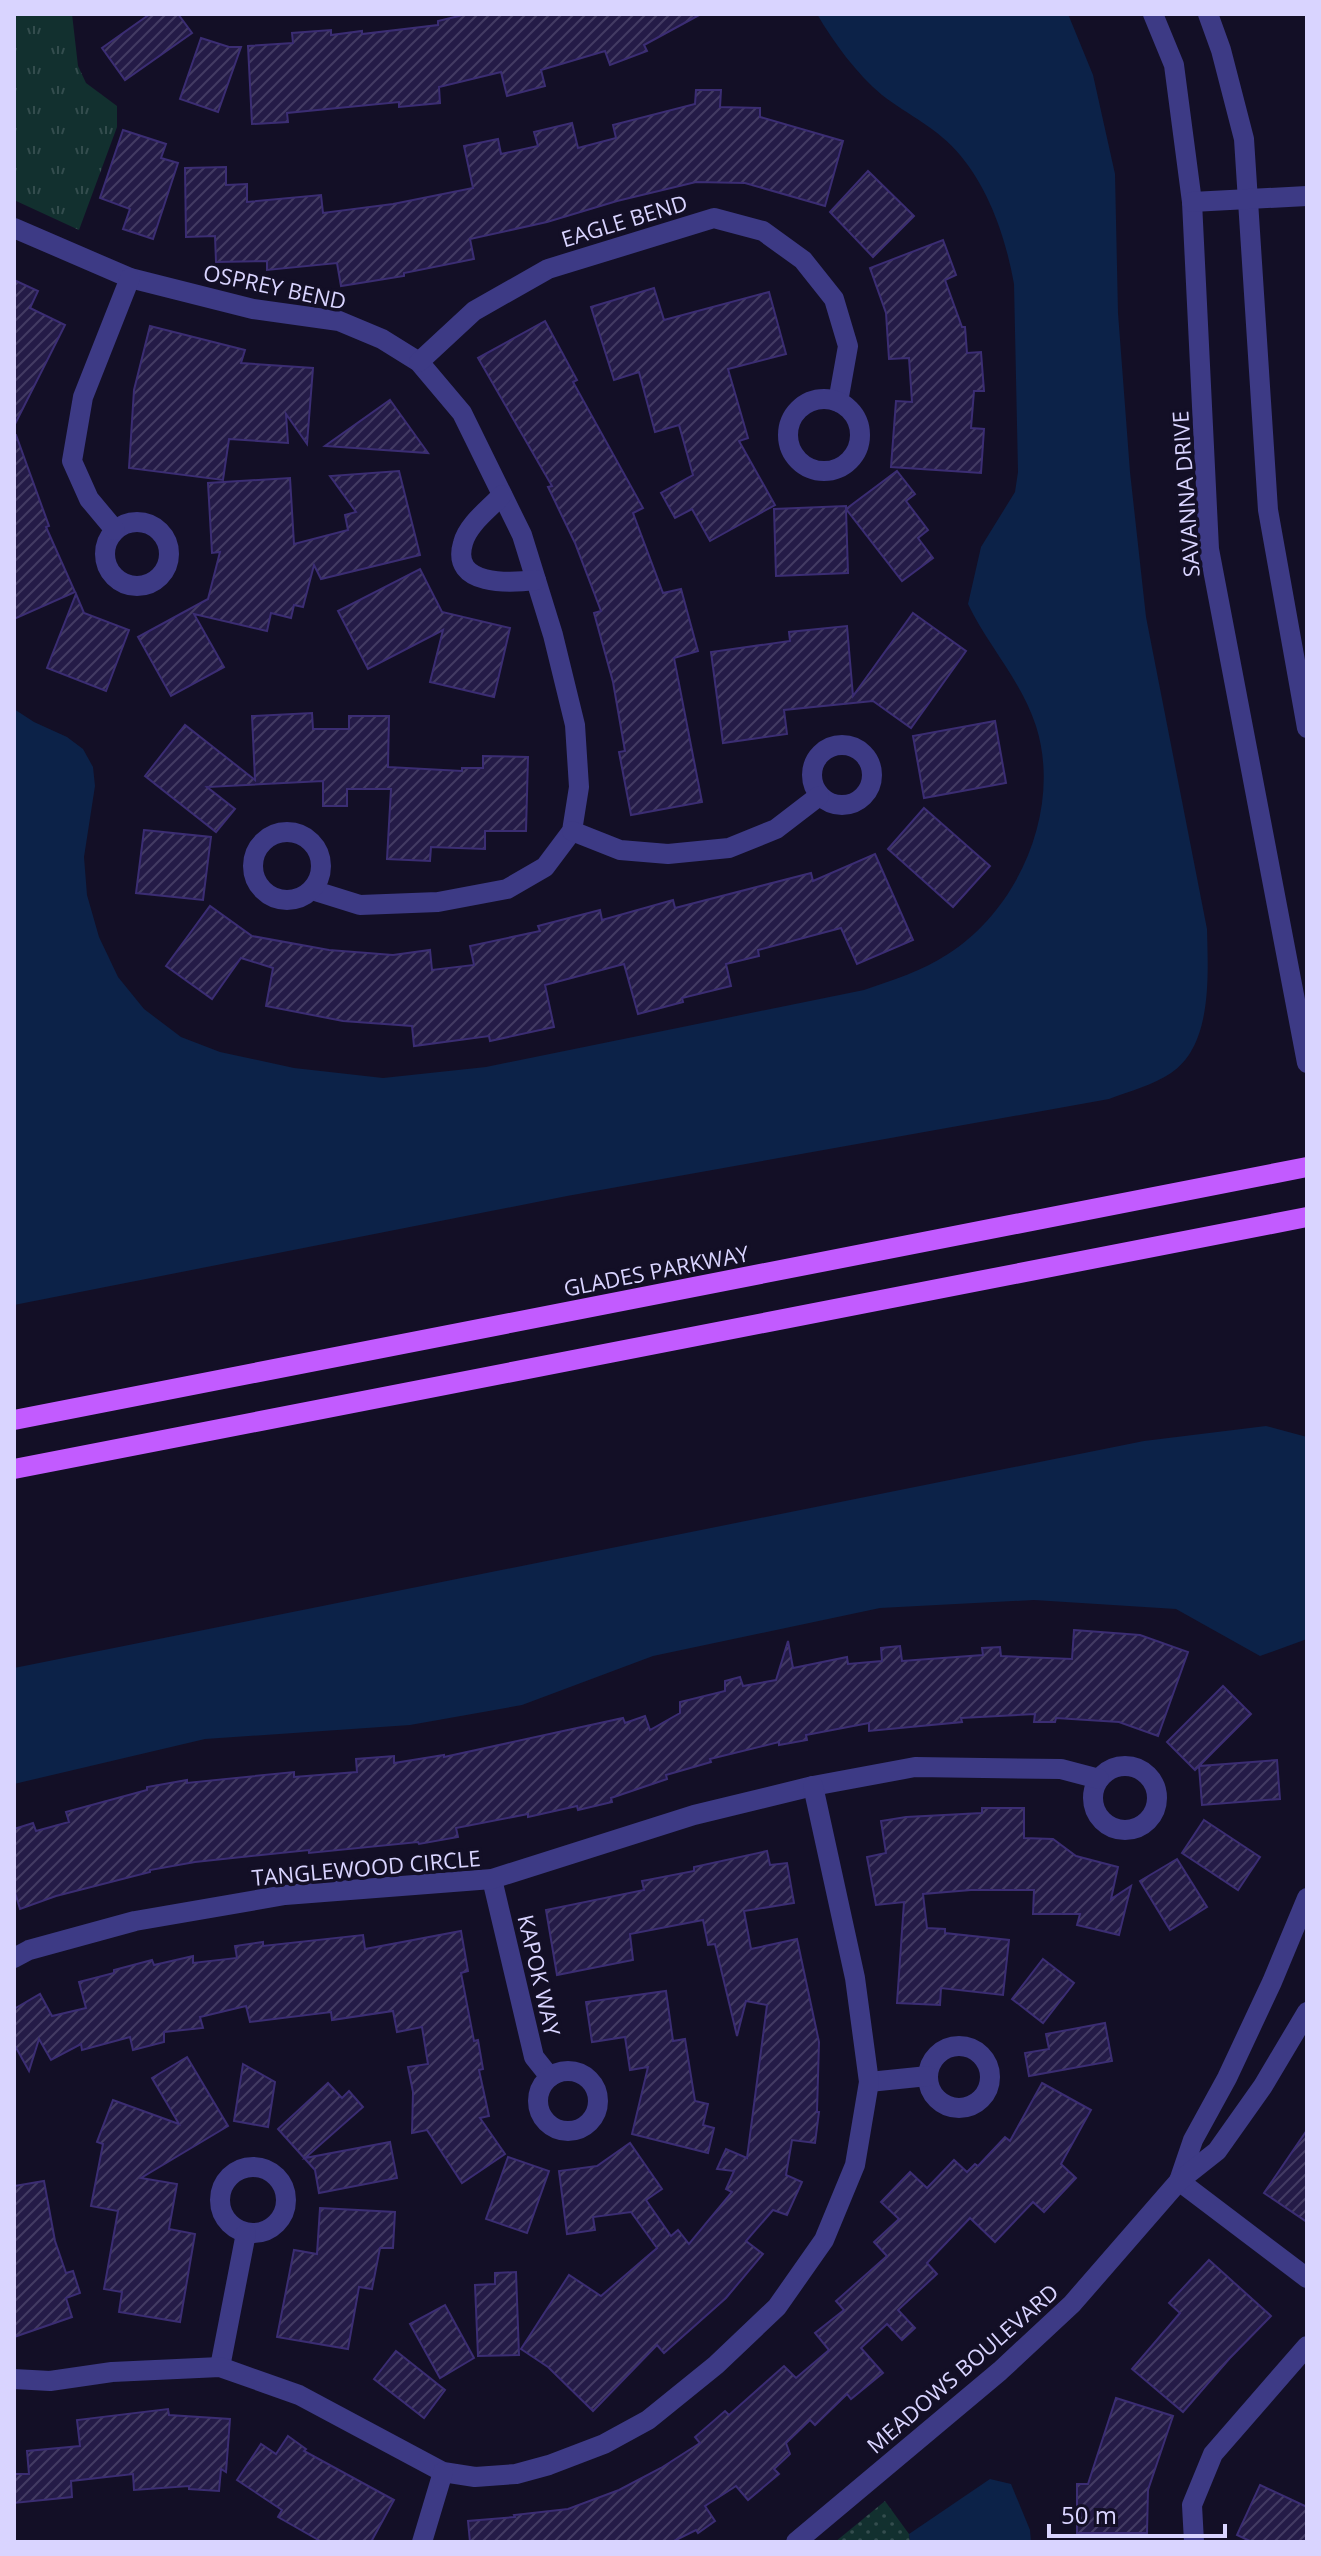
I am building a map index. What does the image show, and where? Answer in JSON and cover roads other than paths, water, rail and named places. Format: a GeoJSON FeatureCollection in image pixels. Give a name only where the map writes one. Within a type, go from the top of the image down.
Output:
{"type":"FeatureCollection","features":[{"type":"Feature","properties":{"kind":"main road","name":"GLADES PARKWAY"},"geometry":{"type":"LineString","coordinates":[[14,1420],[1307,1167]]}},
{"type":"Feature","properties":{"kind":"main road"},"geometry":{"type":"LineString","coordinates":[[14,1469],[1307,1217]]}},
{"type":"Feature","properties":{"kind":"street","name":"SAVANNA DRIVE"},"geometry":{"type":"LineString","coordinates":[[1153,14],[1174,65],[1192,202],[1209,549],[1307,1063]]}},
{"type":"Feature","properties":{"kind":"street"},"geometry":{"type":"LineString","coordinates":[[1208,14],[1221,50],[1244,139],[1268,510],[1307,728]]}},
{"type":"Feature","properties":{"kind":"street"},"geometry":{"type":"LineString","coordinates":[[1192,202],[1307,196]]}},
{"type":"Feature","properties":{"kind":"street","name":"EAGLE BEND"},"geometry":{"type":"LineString","coordinates":[[419,362],[474,311],[548,269],[714,218],[763,231],[803,260],[834,299],[848,346],[838,402]]}},
{"type":"Feature","properties":{"kind":"street","name":"OSPREY BEND"},"geometry":{"type":"LineString","coordinates":[[14,228],[130,278],[253,309],[339,321],[382,339],[419,362],[462,413],[522,535],[553,635],[575,725],[579,787],[572,831],[545,867],[507,889],[438,902],[360,905],[312,890]]}},
{"type":"Feature","properties":{"kind":"street"},"geometry":{"type":"LineString","coordinates":[[115,530],[89,499],[72,461],[83,397],[130,278]]}},
{"type":"Feature","properties":{"kind":"street"},"geometry":{"type":"LineString","coordinates":[[502,495],[474,524],[463,541],[461,555],[468,569],[480,578],[501,584],[536,580]]}},
{"type":"Feature","properties":{"kind":"street"},"geometry":{"type":"LineString","coordinates":[[572,831],[620,850],[668,854],[729,848],[776,829],[819,796]]}},
{"type":"Feature","properties":{"kind":"street","name":"TANGLEWOOD CIRCLE"},"geometry":{"type":"LineString","coordinates":[[14,1958],[29,1950],[135,1921],[270,1898],[492,1879],[694,1815],[813,1786],[915,1767],[1061,1769],[1099,1779]]}},
{"type":"Feature","properties":{"kind":"street"},"geometry":{"type":"LineString","coordinates":[[14,2379],[50,2381],[112,2372],[220,2367],[299,2395],[443,2472],[475,2477],[516,2474],[604,2444],[648,2420],[716,2365],[777,2307],[824,2240],[855,2165],[869,2082],[855,1978],[813,1786]]}},
{"type":"Feature","properties":{"kind":"street","name":"KAPOK WAY"},"geometry":{"type":"LineString","coordinates":[[492,1879],[534,2057],[550,2077]]}},
{"type":"Feature","properties":{"kind":"street","name":"MEADOWS BOULEVARD"},"geometry":{"type":"LineString","coordinates":[[1179,2181],[1193,2140],[1227,2078],[1307,1898]]}},
{"type":"Feature","properties":{"kind":"street","name":"MEADOWS BOULEVARD"},"geometry":{"type":"LineString","coordinates":[[796,2542],[1000,2371],[1072,2304],[1179,2181],[1217,2151],[1263,2086],[1307,2012]]}},
{"type":"Feature","properties":{"kind":"street"},"geometry":{"type":"LineString","coordinates":[[869,2082],[928,2076]]}},
{"type":"Feature","properties":{"kind":"street"},"geometry":{"type":"LineString","coordinates":[[1179,2181],[1307,2278]]}},
{"type":"Feature","properties":{"kind":"street"},"geometry":{"type":"LineString","coordinates":[[220,2367],[246,2233]]}},
{"type":"Feature","properties":{"kind":"street"},"geometry":{"type":"LineString","coordinates":[[1194,2542],[1192,2505],[1213,2454],[1307,2346]]}},
{"type":"Feature","properties":{"kind":"street"},"geometry":{"type":"LineString","coordinates":[[422,2542],[443,2472]]}},
{"type":"Feature","properties":{"kind":"water"},"geometry":{"type":"Polygon","coordinates":[[[817,14],[1068,14],[1093,75],[1115,174],[1118,313],[1130,472],[1146,617],[1207,929],[1205,1007],[1201,1027],[1185,1061],[1171,1073],[1149,1084],[1109,1099],[567,1196],[14,1305],[14,709],[67,737],[83,749],[93,767],[95,786],[84,857],[87,895],[99,937],[118,977],[144,1009],[181,1037],[220,1052],[294,1068],[383,1078],[486,1067],[864,990],[918,970],[948,954],[974,934],[996,910],[1014,883],[1029,854],[1039,822],[1043,757],[1030,709],[968,604],[981,547],[1015,492],[1018,472],[1014,284],[1011,267],[988,200],[971,169],[952,146],[882,95],[863,77],[817,14]]]}},
{"type":"Feature","properties":{"kind":"water"},"geometry":{"type":"Polygon","coordinates":[[[1266,1426],[1307,1437],[1307,1639],[1260,1656],[1176,1609],[1034,1600],[880,1608],[653,1656],[522,1705],[410,1725],[205,1739],[14,1784],[14,1668],[1144,1441],[1266,1426]]]}},
{"type":"Feature","properties":{"kind":"water"},"geometry":{"type":"Polygon","coordinates":[[[990,2479],[1011,2484],[1030,2530],[1031,2542],[910,2542],[909,2534],[990,2479]]]}}]}
